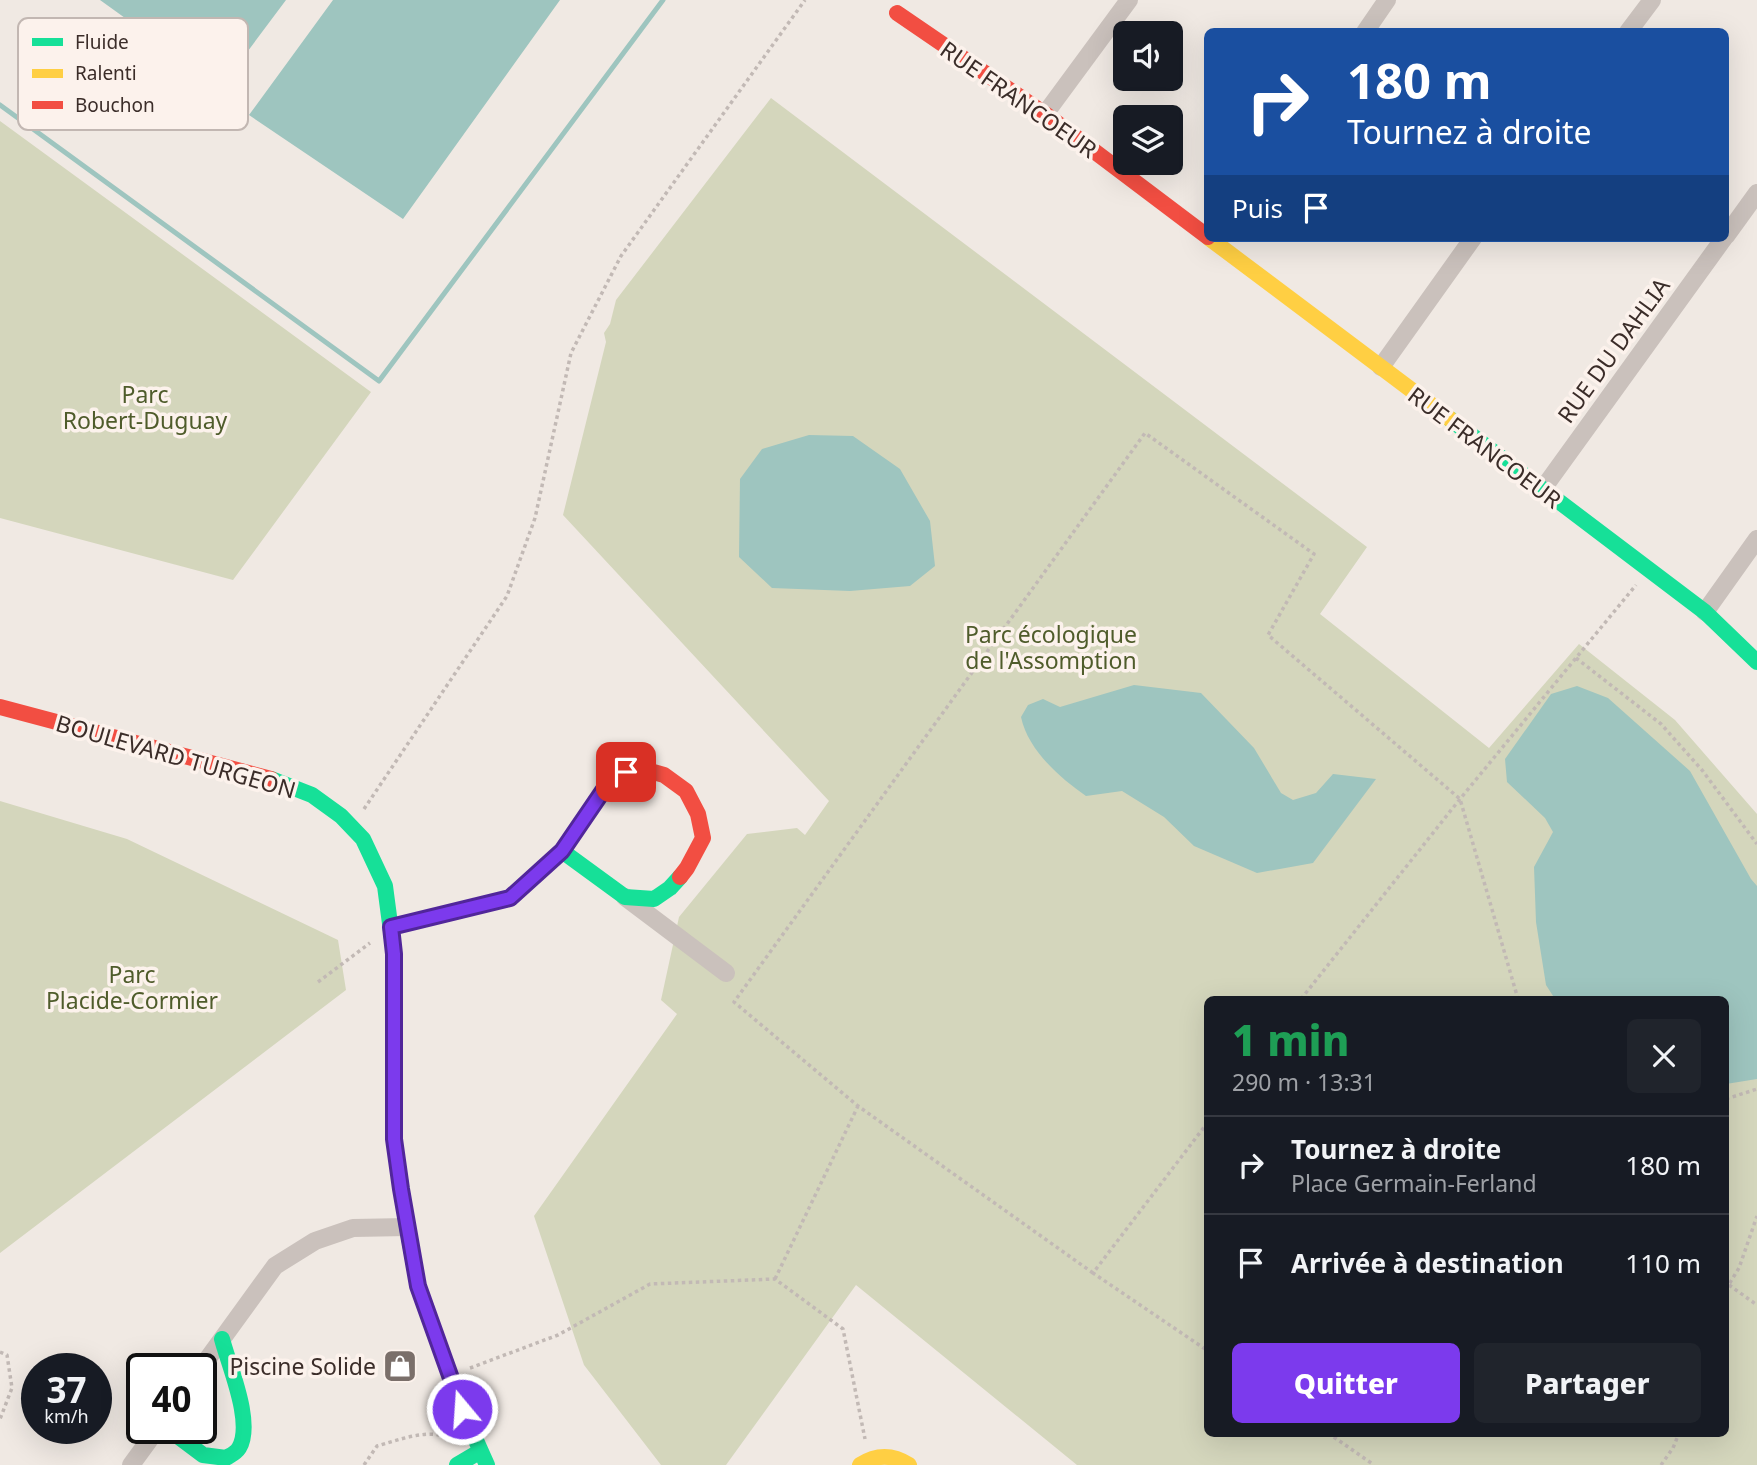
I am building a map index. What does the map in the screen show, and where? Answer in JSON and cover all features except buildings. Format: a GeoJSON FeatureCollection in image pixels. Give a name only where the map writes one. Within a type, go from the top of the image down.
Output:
{"type":"FeatureCollection","features":[{"type":"Feature","properties":{"kind":"street"},"geometry":{"type":"LineString","coordinates":[[1045,114],[1129,0]]}},
{"type":"Feature","properties":{"kind":"street"},"geometry":{"type":"LineString","coordinates":[[1368,28],[1387,0]]}},
{"type":"Feature","properties":{"kind":"street"},"geometry":{"type":"LineString","coordinates":[[1631,28],[1652,0]]}},
{"type":"Feature","properties":{"kind":"street","name":"RUE FRANCOEUR"},"geometry":{"type":"LineString","coordinates":[[897,13],[1045,114],[1204,234]]}},
{"type":"Feature","properties":{"kind":"street","name":"RUE DU DAHLIA"},"geometry":{"type":"LineString","coordinates":[[1729,231],[1757,192]]}},
{"type":"Feature","properties":{"kind":"street","name":"RUE FRANCOEUR"},"geometry":{"type":"LineString","coordinates":[[1215,242],[1705,612],[1757,662]]}},
{"type":"Feature","properties":{"kind":"street"},"geometry":{"type":"LineString","coordinates":[[1381,367],[1470,242]]}},
{"type":"Feature","properties":{"kind":"street","name":"RUE DU DAHLIA"},"geometry":{"type":"LineString","coordinates":[[1542,490],[1721,242]]}},
{"type":"Feature","properties":{"kind":"street"},"geometry":{"type":"LineString","coordinates":[[1705,612],[1757,539]]}},
{"type":"Feature","properties":{"kind":"street","name":"BOULEVARD TURGEON"},"geometry":{"type":"LineString","coordinates":[[0,707],[270,779],[312,795],[341,816],[363,839],[385,886],[391,927],[394,954],[394,1139],[418,1286],[483,1459]]}},
{"type":"Feature","properties":{"kind":"street"},"geometry":{"type":"LineString","coordinates":[[391,927],[510,898],[562,851],[607,785],[626,772],[643,769],[664,775],[686,791],[698,814],[703,838],[687,868],[670,888],[654,899],[625,897]]}},
{"type":"Feature","properties":{"kind":"street"},"geometry":{"type":"LineString","coordinates":[[562,851],[726,973]]}},
{"type":"Feature","properties":{"kind":"street"},"geometry":{"type":"LineString","coordinates":[[212,1353],[275,1266],[315,1241],[353,1228],[407,1227]]}},
{"type":"Feature","properties":{"kind":"street"},"geometry":{"type":"LineString","coordinates":[[188,1444],[203,1455],[226,1458],[238,1451],[244,1434],[242,1414],[222,1339]]}},
{"type":"Feature","properties":{"kind":"street"},"geometry":{"type":"LineString","coordinates":[[131,1465],[146,1444]]}},
{"type":"Feature","properties":{"kind":"street"},"geometry":{"type":"LineString","coordinates":[[866,1462],[879,1455],[900,1458],[909,1465]]}},
{"type":"Feature","properties":{"kind":"street"},"geometry":{"type":"LineString","coordinates":[[457,1465],[483,1459]]}},
{"type":"Feature","properties":{"kind":"path"},"geometry":{"type":"LineString","coordinates":[[352,827],[507,596],[535,519],[571,352],[621,256],[805,0]]}},
{"type":"Feature","properties":{"kind":"path"},"geometry":{"type":"LineString","coordinates":[[1204,1349],[858,1107],[734,1002],[1145,433],[1314,554],[1268,635],[1460,799],[1517,996]]}},
{"type":"Feature","properties":{"kind":"path"},"geometry":{"type":"LineString","coordinates":[[1306,996],[1460,799],[1648,570]]}},
{"type":"Feature","properties":{"kind":"path"},"geometry":{"type":"LineString","coordinates":[[1576,658],[1661,724],[1702,770],[1757,844]]}},
{"type":"Feature","properties":{"kind":"path"},"geometry":{"type":"LineString","coordinates":[[318,982],[391,927]]}},
{"type":"Feature","properties":{"kind":"path"},"geometry":{"type":"LineString","coordinates":[[1729,1098],[1757,1089]]}},
{"type":"Feature","properties":{"kind":"path"},"geometry":{"type":"LineString","coordinates":[[775,1279],[858,1107]]}},
{"type":"Feature","properties":{"kind":"path"},"geometry":{"type":"LineString","coordinates":[[1093,1273],[1204,1127]]}},
{"type":"Feature","properties":{"kind":"path"},"geometry":{"type":"LineString","coordinates":[[1729,1284],[1739,1268],[1757,1216]]}},
{"type":"Feature","properties":{"kind":"path"},"geometry":{"type":"LineString","coordinates":[[451,1375],[558,1335],[650,1284],[775,1279],[843,1329],[866,1441],[866,1462]]}},
{"type":"Feature","properties":{"kind":"path"},"geometry":{"type":"LineString","coordinates":[[1729,1288],[1757,1305]]}},
{"type":"Feature","properties":{"kind":"path"},"geometry":{"type":"LineString","coordinates":[[0,1352],[7,1355],[12,1388],[0,1419]]}},
{"type":"Feature","properties":{"kind":"path"},"geometry":{"type":"LineString","coordinates":[[1334,1437],[1374,1465]]}},
{"type":"Feature","properties":{"kind":"path"},"geometry":{"type":"LineString","coordinates":[[1661,1465],[1674,1448],[1678,1437]]}},
{"type":"Feature","properties":{"kind":"green space","name":"Parc écologique de l'Assomption"},"geometry":{"type":"Polygon","coordinates":[[[771,98],[1367,547],[1320,614],[1489,748],[1579,644],[1675,720],[1757,814],[1757,1465],[1077,1465],[856,1285],[726,1465],[661,1465],[584,1365],[534,1216],[677,1014],[661,1000],[679,917],[747,834],[797,828],[805,835],[829,801],[563,515],[606,342],[604,333],[610,324],[616,300],[771,98]]]}},
{"type":"Feature","properties":{"kind":"green space","name":"Parc Robert-Duguay"},"geometry":{"type":"Polygon","coordinates":[[[0,121],[371,392],[233,580],[0,518],[0,121]]]}},
{"type":"Feature","properties":{"kind":"green space","name":"Parc Placide-Cormier"},"geometry":{"type":"Polygon","coordinates":[[[0,801],[127,839],[338,940],[346,990],[0,1253],[0,801]]]}},
{"type":"Feature","properties":{"kind":"water"},"geometry":{"type":"Polygon","coordinates":[[[100,0],[286,0],[248,51],[248,18],[125,18],[100,0]]]}},
{"type":"Feature","properties":{"kind":"water"},"geometry":{"type":"Polygon","coordinates":[[[333,0],[560,0],[403,219],[249,115],[333,0]]]}},
{"type":"Feature","properties":{"kind":"water"},"geometry":{"type":"Polygon","coordinates":[[[809,435],[853,436],[900,469],[930,521],[935,566],[910,586],[850,591],[772,588],[739,557],[740,479],[762,449],[809,435]]]}},
{"type":"Feature","properties":{"kind":"water"},"geometry":{"type":"Polygon","coordinates":[[[1134,685],[1201,693],[1254,748],[1281,793],[1293,800],[1316,793],[1333,774],[1376,779],[1313,863],[1257,873],[1194,846],[1164,817],[1122,791],[1086,796],[1046,762],[1030,741],[1021,717],[1028,705],[1043,699],[1060,707],[1134,685]]]}},
{"type":"Feature","properties":{"kind":"water"},"geometry":{"type":"Polygon","coordinates":[[[1577,686],[1608,698],[1690,771],[1757,886],[1757,1079],[1729,1084],[1729,996],[1553,996],[1546,985],[1536,922],[1534,867],[1553,832],[1545,818],[1507,782],[1505,759],[1551,694],[1577,686]]]}},
{"type":"Feature","properties":{"kind":"waterway"},"geometry":{"type":"LineString","coordinates":[[34,130],[379,381],[663,0]]}},
{"type":"Feature","properties":{"kind":"waterway"},"geometry":{"type":"LineString","coordinates":[[0,105],[18,118]]}},
{"type":"Feature","properties":{"kind":"traffic: fast"},"geometry":{"type":"LineString","coordinates":[[1450,419],[1705,612],[1757,662]]}},
{"type":"Feature","properties":{"kind":"traffic: fast"},"geometry":{"type":"LineString","coordinates":[[271,779],[312,795],[341,816],[363,839],[385,886],[394,954],[394,1139],[407,1227],[418,1286],[462,1409],[487,1465]]}},
{"type":"Feature","properties":{"kind":"traffic: fast"},"geometry":{"type":"LineString","coordinates":[[562,851],[625,897],[654,899],[680,877]]}},
{"type":"Feature","properties":{"kind":"traffic: fast"},"geometry":{"type":"LineString","coordinates":[[188,1444],[203,1455],[226,1458],[235,1453],[243,1437],[242,1410],[222,1339]]}},
{"type":"Feature","properties":{"kind":"traffic: fast"},"geometry":{"type":"LineString","coordinates":[[457,1465],[479,1452]]}},
{"type":"Feature","properties":{"kind":"traffic: slow"},"geometry":{"type":"LineString","coordinates":[[1214,242],[1450,419]]}},
{"type":"Feature","properties":{"kind":"traffic: slow"},"geometry":{"type":"LineString","coordinates":[[860,1465],[884,1457],[909,1465]]}},
{"type":"Feature","properties":{"kind":"traffic: jam"},"geometry":{"type":"LineString","coordinates":[[897,13],[1045,114],[1204,234]]}},
{"type":"Feature","properties":{"kind":"traffic: jam"},"geometry":{"type":"LineString","coordinates":[[0,707],[271,779]]}},
{"type":"Feature","properties":{"kind":"traffic: jam"},"geometry":{"type":"LineString","coordinates":[[391,927],[510,898],[562,851],[607,785],[627,772],[643,769],[664,775],[686,791],[698,814],[703,838],[680,877]]}},
{"type":"Feature","properties":{"kind":"place","name":"Piscine Solide"},"geometry":{"type":"Point","coordinates":[400,1366]}},
{"type":"Feature","properties":{"kind":"route"},"geometry":{"type":"LineString","coordinates":[[462,1409],[418,1286],[401,1189],[394,1139],[394,954],[391,927],[510,898],[562,851],[607,785],[626,772]]}}]}
